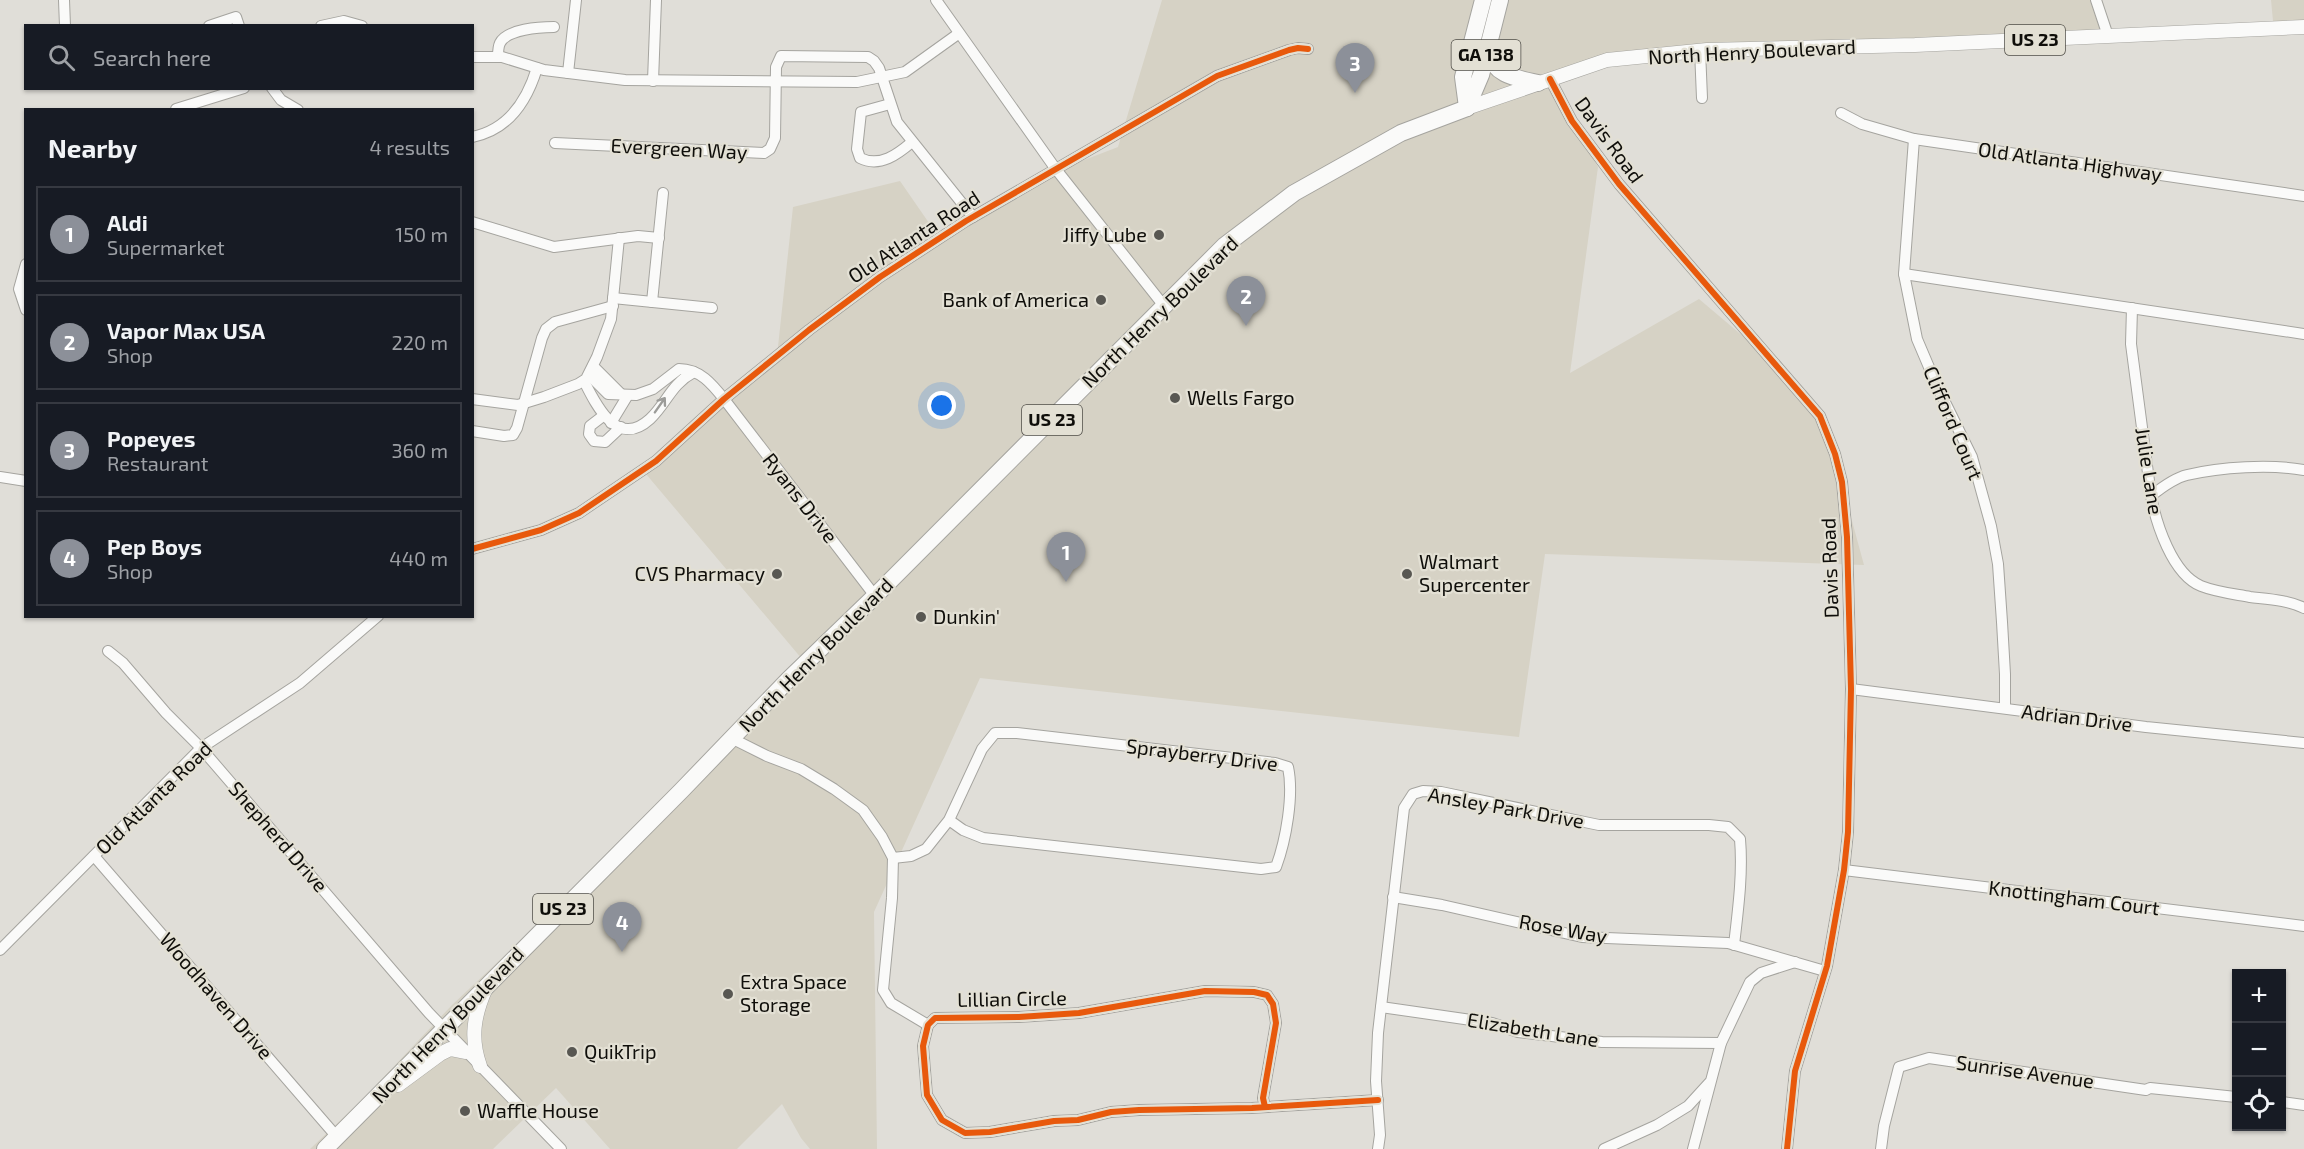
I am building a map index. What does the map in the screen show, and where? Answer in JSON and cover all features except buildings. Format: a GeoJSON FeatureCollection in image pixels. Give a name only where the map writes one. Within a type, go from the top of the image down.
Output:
{"type":"FeatureCollection","features":[{"type":"Feature","properties":{"kind":"highway","name":"GA 138"},"geometry":{"type":"LineString","coordinates":[[1467,108],[1463,77],[1483,0]]}},
{"type":"Feature","properties":{"kind":"highway","name":"GA 138"},"geometry":{"type":"LineString","coordinates":[[1467,108],[1481,75],[1500,0]]}},
{"type":"Feature","properties":{"kind":"highway"},"geometry":{"type":"LineString","coordinates":[[1487,51],[1495,68],[1502,73],[1544,81]]}},
{"type":"Feature","properties":{"kind":"highway","name":"North Henry Boulevard"},"geometry":{"type":"LineString","coordinates":[[325,1149],[788,680],[875,596],[1224,246],[1294,194],[1401,133],[1467,108]]}},
{"type":"Feature","properties":{"kind":"main road","name":"North Henry Boulevard"},"geometry":{"type":"LineString","coordinates":[[1467,108],[1607,60],[1700,50],[1915,45],[2304,27]]}},
{"type":"Feature","properties":{"kind":"main road"},"geometry":{"type":"LineString","coordinates":[[480,1066],[475,1053],[473,1026],[477,1008],[488,983]]}},
{"type":"Feature","properties":{"kind":"main road"},"geometry":{"type":"LineString","coordinates":[[363,1112],[426,1062],[450,1049],[465,1052]]}},
{"type":"Feature","properties":{"kind":"street"},"geometry":{"type":"LineString","coordinates":[[64,0],[65,24]]}},
{"type":"Feature","properties":{"kind":"street"},"geometry":{"type":"LineString","coordinates":[[568,73],[576,0]]}},
{"type":"Feature","properties":{"kind":"street"},"geometry":{"type":"LineString","coordinates":[[653,81],[656,0]]}},
{"type":"Feature","properties":{"kind":"street"},"geometry":{"type":"LineString","coordinates":[[936,0],[1055,168],[1164,306]]}},
{"type":"Feature","properties":{"kind":"street"},"geometry":{"type":"LineString","coordinates":[[2096,0],[2108,36]]}},
{"type":"Feature","properties":{"kind":"street"},"geometry":{"type":"LineString","coordinates":[[214,24],[236,16],[238,24]]}},
{"type":"Feature","properties":{"kind":"street"},"geometry":{"type":"LineString","coordinates":[[330,24],[344,21],[355,24]]}},
{"type":"Feature","properties":{"kind":"street"},"geometry":{"type":"LineString","coordinates":[[498,57],[499,45],[508,36],[532,28],[554,27]]}},
{"type":"Feature","properties":{"kind":"street"},"geometry":{"type":"LineString","coordinates":[[474,57],[498,57],[519,61],[537,68],[616,80],[857,82],[905,72],[958,34]]}},
{"type":"Feature","properties":{"kind":"street","name":"Old Atlanta Road"},"geometry":{"type":"LineString","coordinates":[[474,548],[541,530],[579,513],[656,461],[724,399],[809,330],[880,277],[973,217],[1217,76],[1289,50],[1308,49]]}},
{"type":"Feature","properties":{"kind":"street"},"geometry":{"type":"LineString","coordinates":[[1700,50],[1702,98]]}},
{"type":"Feature","properties":{"kind":"street","name":"Evergreen Way"},"geometry":{"type":"LineString","coordinates":[[555,143],[764,153],[772,146],[775,138],[776,64],[783,55],[868,57],[874,61],[882,78],[897,122],[973,217]]}},
{"type":"Feature","properties":{"kind":"street"},"geometry":{"type":"LineString","coordinates":[[474,136],[492,130],[516,112],[527,96],[537,68]]}},
{"type":"Feature","properties":{"kind":"street","name":"Davis Road"},"geometry":{"type":"LineString","coordinates":[[1544,81],[1618,184],[1820,416],[1835,454],[1842,482],[1849,586],[1851,690],[1851,777],[1844,870],[1825,971],[1795,1071],[1787,1149]]}},
{"type":"Feature","properties":{"kind":"street"},"geometry":{"type":"LineString","coordinates":[[179,108],[238,90]]}},
{"type":"Feature","properties":{"kind":"street"},"geometry":{"type":"LineString","coordinates":[[274,90],[281,100],[295,108]]}},
{"type":"Feature","properties":{"kind":"street"},"geometry":{"type":"LineString","coordinates":[[890,104],[861,112],[857,149],[860,158],[874,161],[887,159],[912,142]]}},
{"type":"Feature","properties":{"kind":"street","name":"Old Atlanta Highway"},"geometry":{"type":"LineString","coordinates":[[1840,113],[1862,124],[1914,139],[2304,196]]}},
{"type":"Feature","properties":{"kind":"street","name":"Clifford Court"},"geometry":{"type":"LineString","coordinates":[[1914,139],[1904,273],[1917,339],[1972,457],[1992,526],[1998,564],[2006,674],[2005,708]]}},
{"type":"Feature","properties":{"kind":"street"},"geometry":{"type":"LineString","coordinates":[[652,302],[663,193]]}},
{"type":"Feature","properties":{"kind":"street"},"geometry":{"type":"LineString","coordinates":[[474,223],[550,246],[619,238],[658,238]]}},
{"type":"Feature","properties":{"kind":"street"},"geometry":{"type":"LineString","coordinates":[[474,399],[510,405],[523,404],[544,398],[589,374],[609,325],[619,238]]}},
{"type":"Feature","properties":{"kind":"street"},"geometry":{"type":"LineString","coordinates":[[24,271],[19,289],[24,306]]}},
{"type":"Feature","properties":{"kind":"street"},"geometry":{"type":"LineString","coordinates":[[1904,273],[2304,334]]}},
{"type":"Feature","properties":{"kind":"street"},"geometry":{"type":"LineString","coordinates":[[474,431],[504,436],[513,435],[546,328],[555,322],[613,302],[652,302],[712,308]]}},
{"type":"Feature","properties":{"kind":"street","name":"Julie Lane"},"geometry":{"type":"LineString","coordinates":[[2132,308],[2131,344],[2151,496],[2161,535],[2178,566],[2198,585],[2228,594],[2266,599],[2304,608]]}},
{"type":"Feature","properties":{"kind":"street"},"geometry":{"type":"LineString","coordinates":[[589,374],[624,395],[647,392],[679,369],[694,372]]}},
{"type":"Feature","properties":{"kind":"street"},"geometry":{"type":"LineString","coordinates":[[612,422],[634,427],[650,419],[676,385],[694,372]]}},
{"type":"Feature","properties":{"kind":"street","name":"Ryans Drive"},"geometry":{"type":"LineString","coordinates":[[694,372],[704,376],[724,399],[875,596]]}},
{"type":"Feature","properties":{"kind":"street"},"geometry":{"type":"LineString","coordinates":[[589,374],[612,422]]}},
{"type":"Feature","properties":{"kind":"street"},"geometry":{"type":"LineString","coordinates":[[612,422],[624,395]]}},
{"type":"Feature","properties":{"kind":"street"},"geometry":{"type":"LineString","coordinates":[[2151,496],[2185,475],[2253,467],[2304,470]]}},
{"type":"Feature","properties":{"kind":"street"},"geometry":{"type":"LineString","coordinates":[[0,477],[24,481]]}},
{"type":"Feature","properties":{"kind":"street","name":"Old Atlanta Road"},"geometry":{"type":"LineString","coordinates":[[0,950],[201,748],[300,683],[376,618]]}},
{"type":"Feature","properties":{"kind":"street","name":"Shepherd Drive"},"geometry":{"type":"LineString","coordinates":[[108,651],[123,663],[166,713],[201,748],[443,1028],[561,1149]]}},
{"type":"Feature","properties":{"kind":"street","name":"Adrian Drive"},"geometry":{"type":"LineString","coordinates":[[1851,690],[2146,727],[2304,743]]}},
{"type":"Feature","properties":{"kind":"street","name":"Sprayberry Drive"},"geometry":{"type":"LineString","coordinates":[[893,858],[911,856],[926,849],[949,820],[982,749],[995,733],[1017,733],[1275,763],[1288,767],[1291,783],[1282,850],[1276,867],[1261,869],[983,838],[963,830],[949,820]]}},
{"type":"Feature","properties":{"kind":"street"},"geometry":{"type":"LineString","coordinates":[[731,738],[766,756],[801,769],[834,789],[862,810],[882,837],[893,858],[892,898],[883,990],[891,1003],[928,1024],[923,1046],[927,1095],[942,1120],[965,1133],[990,1132],[1054,1121],[1078,1120],[1111,1112],[1265,1107],[1378,1100]]}},
{"type":"Feature","properties":{"kind":"street","name":"Ansley Park Drive"},"geometry":{"type":"LineString","coordinates":[[1378,1149],[1380,1135],[1376,1081],[1381,1007],[1404,808],[1413,794],[1422,791],[1475,798],[1512,808],[1599,825],[1728,828],[1740,839],[1741,879],[1734,945]]}},
{"type":"Feature","properties":{"kind":"street","name":"Woodhaven Drive"},"geometry":{"type":"LineString","coordinates":[[94,856],[337,1137]]}},
{"type":"Feature","properties":{"kind":"street","name":"Knottingham Court"},"geometry":{"type":"LineString","coordinates":[[1844,870],[2304,926]]}},
{"type":"Feature","properties":{"kind":"street","name":"Rose Way"},"geometry":{"type":"LineString","coordinates":[[1393,897],[1452,907],[1581,937],[1690,940],[1734,945],[1825,971]]}},
{"type":"Feature","properties":{"kind":"street"},"geometry":{"type":"LineString","coordinates":[[0,932],[9,939]]}},
{"type":"Feature","properties":{"kind":"street"},"geometry":{"type":"LineString","coordinates":[[1693,1149],[1721,1042],[1750,982],[1761,973],[1795,962]]}},
{"type":"Feature","properties":{"kind":"street","name":"Lillian Circle"},"geometry":{"type":"LineString","coordinates":[[928,1024],[936,1018],[1019,1017],[1079,1013],[1205,991],[1254,992],[1267,995],[1273,1004],[1276,1016],[1263,1098],[1265,1107]]}},
{"type":"Feature","properties":{"kind":"street","name":"Elizabeth Lane"},"geometry":{"type":"LineString","coordinates":[[1381,1007],[1492,1023],[1518,1032],[1602,1042],[1721,1042]]}},
{"type":"Feature","properties":{"kind":"street","name":"Sunrise Avenue"},"geometry":{"type":"LineString","coordinates":[[1881,1149],[1884,1126],[1899,1067],[1929,1058],[2146,1090],[2150,1088],[2232,1097]]}},
{"type":"Feature","properties":{"kind":"street"},"geometry":{"type":"LineString","coordinates":[[1604,1149],[1657,1125],[1688,1106],[1712,1079]]}},
{"type":"Feature","properties":{"kind":"street"},"geometry":{"type":"LineString","coordinates":[[2286,1103],[2304,1105]]}},
{"type":"Feature","properties":{"kind":"shaded area"},"geometry":{"type":"Polygon","coordinates":[[[1162,0],[2092,0],[2107,43],[1633,53],[1547,78],[1598,167],[1570,373],[1699,299],[1784,371],[1830,440],[1864,565],[1545,554],[1519,737],[980,678],[874,912],[877,1149],[810,1149],[801,1138],[782,1104],[737,1149],[610,1149],[556,1088],[493,1149],[310,1149],[362,1100],[452,1005],[583,882],[802,659],[646,474],[777,356],[793,207],[900,181],[938,236],[1040,177],[1118,147],[1162,0]]]}},
{"type":"Feature","properties":{"kind":"shaded area"},"geometry":{"type":"Polygon","coordinates":[[[2271,0],[2304,0],[2304,30],[2274,32],[2271,0]]]}},
{"type":"Feature","properties":{"kind":"cycle path"},"geometry":{"type":"LineString","coordinates":[[474,548],[541,530],[579,513],[656,461],[724,399],[809,330],[880,277],[966,221],[1217,76],[1289,50],[1308,49]]}},
{"type":"Feature","properties":{"kind":"cycle path"},"geometry":{"type":"LineString","coordinates":[[1550,79],[1572,121],[1619,184],[1820,416],[1835,454],[1842,482],[1847,537],[1851,689],[1848,832],[1844,870],[1827,966],[1795,1071],[1787,1149]]}},
{"type":"Feature","properties":{"kind":"cycle path"},"geometry":{"type":"LineString","coordinates":[[1265,1107],[1263,1098],[1276,1023],[1273,1004],[1267,995],[1254,992],[1205,991],[1079,1013],[1019,1017],[935,1018],[928,1025],[923,1046],[927,1095],[942,1120],[965,1133],[990,1132],[1054,1121],[1078,1120],[1111,1112],[1252,1108],[1378,1100]]}},
{"type":"Feature","properties":{"kind":"place","name":"Popeyes"},"geometry":{"type":"Point","coordinates":[1355,93]}},
{"type":"Feature","properties":{"kind":"place","name":"Jiffy Lube"},"geometry":{"type":"Point","coordinates":[1159,235]}},
{"type":"Feature","properties":{"kind":"place","name":"Bank of America"},"geometry":{"type":"Point","coordinates":[1101,300]}},
{"type":"Feature","properties":{"kind":"place","name":"Vapor Max USA"},"geometry":{"type":"Point","coordinates":[1246,326]}},
{"type":"Feature","properties":{"kind":"place","name":"Wells Fargo"},"geometry":{"type":"Point","coordinates":[1175,398]}},
{"type":"Feature","properties":{"kind":"place","name":"CVS Pharmacy"},"geometry":{"type":"Point","coordinates":[777,574]}},
{"type":"Feature","properties":{"kind":"place","name":"Walmart Supercenter"},"geometry":{"type":"Point","coordinates":[1407,574]}},
{"type":"Feature","properties":{"kind":"place","name":"Aldi"},"geometry":{"type":"Point","coordinates":[1066,582]}},
{"type":"Feature","properties":{"kind":"place","name":"Dunkin'"},"geometry":{"type":"Point","coordinates":[921,617]}},
{"type":"Feature","properties":{"kind":"place","name":"Pep Boys"},"geometry":{"type":"Point","coordinates":[622,952]}},
{"type":"Feature","properties":{"kind":"place","name":"Extra Space Storage"},"geometry":{"type":"Point","coordinates":[728,994]}},
{"type":"Feature","properties":{"kind":"place","name":"QuikTrip"},"geometry":{"type":"Point","coordinates":[572,1052]}},
{"type":"Feature","properties":{"kind":"place","name":"Waffle House"},"geometry":{"type":"Point","coordinates":[465,1111]}}]}
